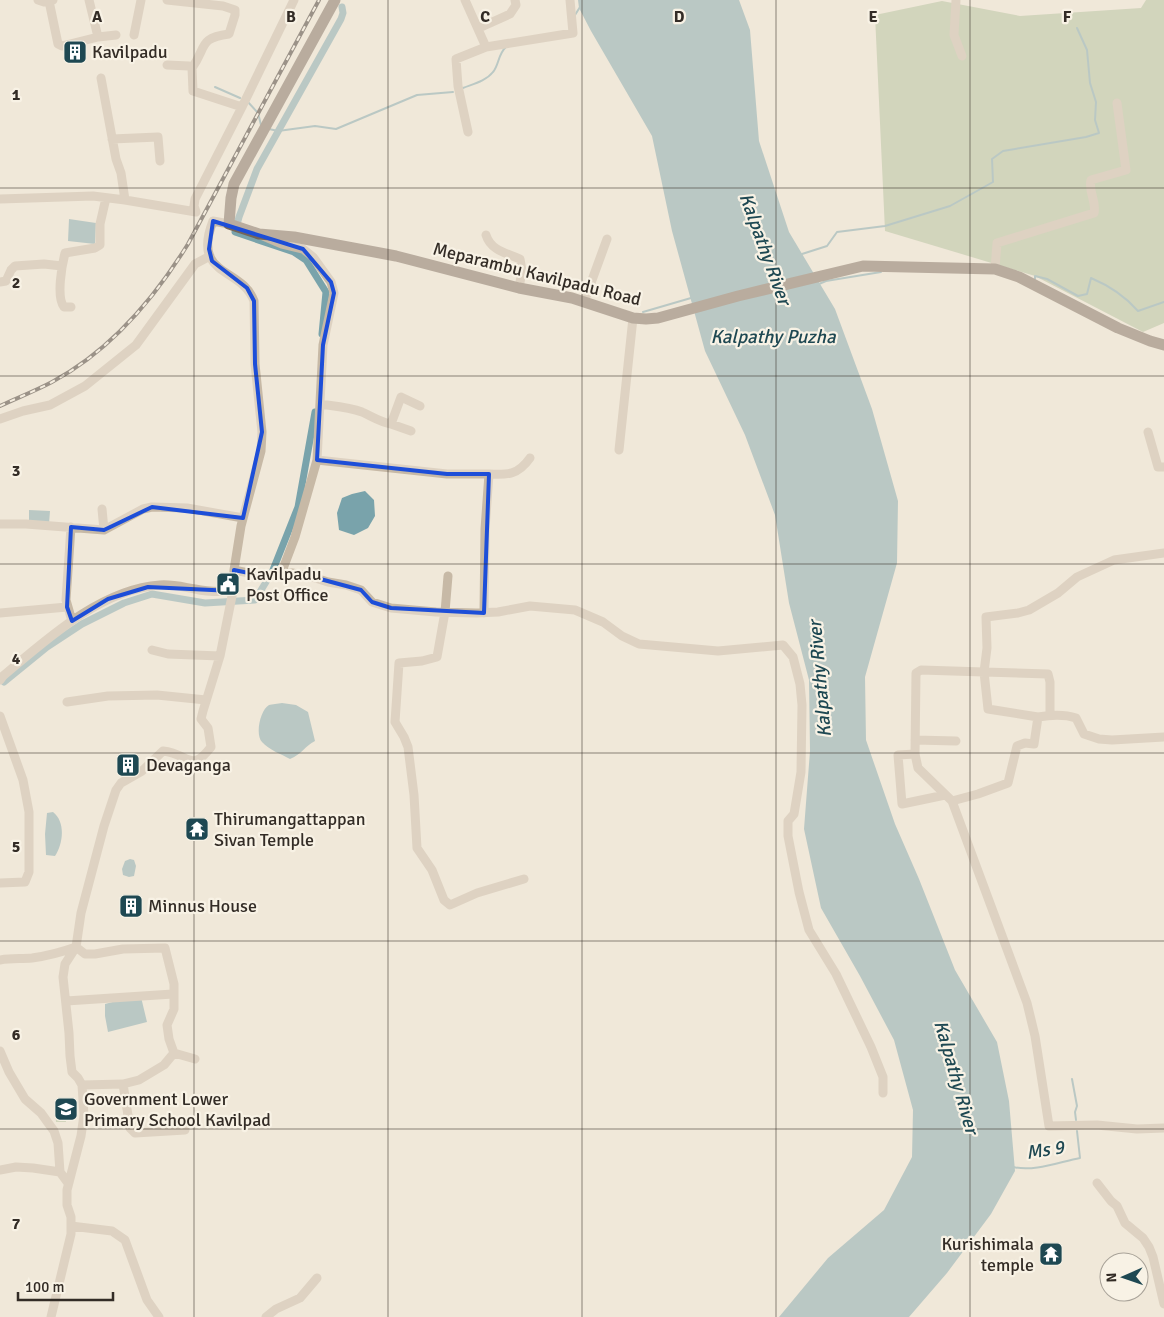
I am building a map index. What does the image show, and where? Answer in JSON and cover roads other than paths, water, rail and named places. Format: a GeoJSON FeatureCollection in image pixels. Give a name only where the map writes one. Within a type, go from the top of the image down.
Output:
{"type":"FeatureCollection","features":[{"type":"Feature","properties":{"kind":"main road"},"geometry":{"type":"LineString","coordinates":[[229,224],[234,184],[335,0]]}},
{"type":"Feature","properties":{"kind":"main road","name":"Meparambu Kavilpadu Road"},"geometry":{"type":"LineString","coordinates":[[229,224],[259,234],[294,237],[377,252],[519,288],[584,302],[633,318],[646,319],[658,318],[738,296],[863,266],[995,269],[1019,277],[1118,328],[1164,345]]}},
{"type":"Feature","properties":{"kind":"street"},"geometry":{"type":"LineString","coordinates":[[38,0],[51,0],[58,44],[62,46],[98,37],[116,35]]}},
{"type":"Feature","properties":{"kind":"street"},"geometry":{"type":"LineString","coordinates":[[89,0],[98,37]]}},
{"type":"Feature","properties":{"kind":"street"},"geometry":{"type":"LineString","coordinates":[[134,35],[141,0]]}},
{"type":"Feature","properties":{"kind":"street"},"geometry":{"type":"LineString","coordinates":[[167,0],[205,2],[235,10],[236,14],[229,34],[214,36],[204,42],[197,62],[192,68],[193,91],[242,107]]}},
{"type":"Feature","properties":{"kind":"street"},"geometry":{"type":"LineString","coordinates":[[0,199],[93,196],[196,212],[194,206],[195,199],[294,0]]}},
{"type":"Feature","properties":{"kind":"street"},"geometry":{"type":"LineString","coordinates":[[465,0],[486,47]]}},
{"type":"Feature","properties":{"kind":"street"},"geometry":{"type":"LineString","coordinates":[[479,28],[510,14],[516,5],[515,0]]}},
{"type":"Feature","properties":{"kind":"street"},"geometry":{"type":"LineString","coordinates":[[468,132],[458,86],[456,59],[486,47],[573,33],[570,0]]}},
{"type":"Feature","properties":{"kind":"street"},"geometry":{"type":"LineString","coordinates":[[956,0],[954,35],[962,56]]}},
{"type":"Feature","properties":{"kind":"street"},"geometry":{"type":"LineString","coordinates":[[167,65],[189,66],[192,68]]}},
{"type":"Feature","properties":{"kind":"street"},"geometry":{"type":"LineString","coordinates":[[101,78],[125,200]]}},
{"type":"Feature","properties":{"kind":"street"},"geometry":{"type":"LineString","coordinates":[[995,269],[996,243],[1094,213],[1095,208],[1090,187],[1092,180],[1126,170],[1117,103]]}},
{"type":"Feature","properties":{"kind":"street"},"geometry":{"type":"LineString","coordinates":[[112,139],[158,137],[160,161]]}},
{"type":"Feature","properties":{"kind":"street"},"geometry":{"type":"LineString","coordinates":[[71,307],[64,307],[61,304],[62,266],[65,253],[94,248],[100,245],[100,224],[106,198]]}},
{"type":"Feature","properties":{"kind":"street","name":"Meparambu Kavilpadu Road"},"geometry":{"type":"LineString","coordinates":[[210,256],[210,229],[213,221],[229,224]]}},
{"type":"Feature","properties":{"kind":"street"},"geometry":{"type":"LineString","coordinates":[[259,234],[269,240],[303,249],[313,257],[331,282],[334,293],[323,346],[317,460],[295,537],[281,574]]}},
{"type":"Feature","properties":{"kind":"street"},"geometry":{"type":"LineString","coordinates":[[486,236],[488,242],[496,250],[520,259],[522,271],[519,288]]}},
{"type":"Feature","properties":{"kind":"street"},"geometry":{"type":"LineString","coordinates":[[584,302],[607,240]]}},
{"type":"Feature","properties":{"kind":"street"},"geometry":{"type":"LineString","coordinates":[[0,419],[23,411],[50,405],[85,386],[136,345],[195,264],[210,256],[216,267],[242,283],[251,292],[254,302],[255,364],[262,432],[261,451],[243,518],[234,570],[233,591],[220,656],[202,719],[208,728],[211,747],[204,757],[194,762],[173,752],[163,751],[142,771],[121,783],[116,790],[104,826],[80,917],[76,948],[65,964],[63,977],[72,1072],[82,1085],[84,1115],[68,1183],[67,1205],[71,1217],[71,1234],[51,1317]]}},
{"type":"Feature","properties":{"kind":"street"},"geometry":{"type":"LineString","coordinates":[[0,282],[6,280],[15,266],[62,266]]}},
{"type":"Feature","properties":{"kind":"street"},"geometry":{"type":"LineString","coordinates":[[619,450],[633,318]]}},
{"type":"Feature","properties":{"kind":"street"},"geometry":{"type":"LineString","coordinates":[[391,424],[401,397],[420,406]]}},
{"type":"Feature","properties":{"kind":"street"},"geometry":{"type":"LineString","coordinates":[[320,404],[363,412],[378,422],[411,431]]}},
{"type":"Feature","properties":{"kind":"street"},"geometry":{"type":"LineString","coordinates":[[1148,432],[1158,467],[1164,467]]}},
{"type":"Feature","properties":{"kind":"street"},"geometry":{"type":"LineString","coordinates":[[317,460],[447,474],[488,474],[513,473],[521,468],[530,458]]}},
{"type":"Feature","properties":{"kind":"street"},"geometry":{"type":"LineString","coordinates":[[484,612],[488,474]]}},
{"type":"Feature","properties":{"kind":"street"},"geometry":{"type":"LineString","coordinates":[[0,524],[104,530],[152,506],[187,508],[243,518]]}},
{"type":"Feature","properties":{"kind":"street"},"geometry":{"type":"LineString","coordinates":[[102,509],[104,530]]}},
{"type":"Feature","properties":{"kind":"street"},"geometry":{"type":"LineString","coordinates":[[70,527],[67,607],[72,621]]}},
{"type":"Feature","properties":{"kind":"street"},"geometry":{"type":"LineString","coordinates":[[1164,553],[1114,560],[1077,577],[1058,593],[1029,610],[986,617],[987,648],[984,672],[988,709],[1038,717],[1050,715],[1070,716],[1076,718],[1084,734],[1099,739],[1164,737]]}},
{"type":"Feature","properties":{"kind":"street"},"geometry":{"type":"LineString","coordinates":[[234,570],[268,577],[281,574],[309,576],[360,590],[372,602],[391,608],[444,612],[498,612],[530,606],[575,610],[603,622],[622,636],[640,644],[718,651],[783,646],[793,658],[802,705],[800,772],[794,814],[788,821],[788,836],[799,892],[809,930],[836,974],[871,1046],[883,1077],[883,1093]]}},
{"type":"Feature","properties":{"kind":"street"},"geometry":{"type":"LineString","coordinates":[[448,576],[437,656],[422,661],[399,663],[395,722],[408,747],[414,795],[417,848],[432,870],[444,900],[450,905],[477,893],[524,879]]}},
{"type":"Feature","properties":{"kind":"street"},"geometry":{"type":"LineString","coordinates":[[0,680],[72,621],[108,600],[148,587],[162,585],[214,592],[233,591]]}},
{"type":"Feature","properties":{"kind":"street"},"geometry":{"type":"LineString","coordinates":[[0,613],[67,607]]}},
{"type":"Feature","properties":{"kind":"street"},"geometry":{"type":"LineString","coordinates":[[152,650],[168,654],[220,656]]}},
{"type":"Feature","properties":{"kind":"street"},"geometry":{"type":"LineString","coordinates":[[1050,715],[1050,682],[1048,674],[921,670],[916,673],[915,754],[918,768],[948,798],[1027,1003],[1035,1036],[1049,1126],[1097,1125],[1137,1129],[1164,1128]]}},
{"type":"Feature","properties":{"kind":"street"},"geometry":{"type":"LineString","coordinates":[[67,702],[108,696],[157,695],[206,700]]}},
{"type":"Feature","properties":{"kind":"street"},"geometry":{"type":"LineString","coordinates":[[0,716],[23,780],[29,812],[30,872],[25,882],[0,883]]}},
{"type":"Feature","properties":{"kind":"street"},"geometry":{"type":"LineString","coordinates":[[915,754],[898,755],[902,804],[978,794],[1008,783],[1017,746],[1034,744],[1038,717]]}},
{"type":"Feature","properties":{"kind":"street"},"geometry":{"type":"LineString","coordinates":[[915,740],[956,741]]}},
{"type":"Feature","properties":{"kind":"street"},"geometry":{"type":"LineString","coordinates":[[0,960],[56,954],[76,948]]}},
{"type":"Feature","properties":{"kind":"street"},"geometry":{"type":"LineString","coordinates":[[76,948],[85,954],[123,949],[165,948],[174,984],[174,1009],[167,1025],[174,1053]]}},
{"type":"Feature","properties":{"kind":"street"},"geometry":{"type":"LineString","coordinates":[[66,1000],[173,994]]}},
{"type":"Feature","properties":{"kind":"street"},"geometry":{"type":"LineString","coordinates":[[0,1051],[9,1072],[25,1099],[41,1113],[54,1130],[58,1143],[60,1172],[68,1183]]}},
{"type":"Feature","properties":{"kind":"street"},"geometry":{"type":"LineString","coordinates":[[174,1053],[195,1059]]}},
{"type":"Feature","properties":{"kind":"street"},"geometry":{"type":"LineString","coordinates":[[82,1085],[123,1084],[139,1080],[164,1065],[174,1053]]}},
{"type":"Feature","properties":{"kind":"street"},"geometry":{"type":"LineString","coordinates":[[123,1084],[130,1128],[135,1132],[185,1130]]}},
{"type":"Feature","properties":{"kind":"street"},"geometry":{"type":"LineString","coordinates":[[0,1170],[16,1167],[60,1172]]}},
{"type":"Feature","properties":{"kind":"street"},"geometry":{"type":"LineString","coordinates":[[1097,1183],[1117,1206],[1125,1223],[1143,1238],[1148,1246],[1163,1291],[1164,1304]]}},
{"type":"Feature","properties":{"kind":"street"},"geometry":{"type":"LineString","coordinates":[[71,1226],[112,1232],[125,1240],[147,1300],[159,1317]]}},
{"type":"Feature","properties":{"kind":"street"},"geometry":{"type":"LineString","coordinates":[[266,1317],[276,1309],[300,1298],[317,1278]]}},
{"type":"Feature","properties":{"kind":"water","name":"Kalpathy Puzha"},"geometry":{"type":"Polygon","coordinates":[[[578,0],[739,0],[750,30],[759,141],[789,232],[835,309],[872,409],[898,501],[897,563],[865,677],[866,740],[895,824],[955,970],[997,1042],[1009,1101],[1015,1171],[991,1214],[947,1273],[909,1317],[779,1317],[828,1258],[884,1210],[912,1157],[913,1110],[894,1040],[821,908],[804,829],[810,751],[809,680],[789,603],[775,515],[745,435],[705,351],[672,231],[652,136],[591,31],[579,8],[578,0]]]}},
{"type":"Feature","properties":{"kind":"water"},"geometry":{"type":"Polygon","coordinates":[[[69,219],[96,223],[95,244],[68,241],[69,219]]]}},
{"type":"Feature","properties":{"kind":"water"},"geometry":{"type":"Polygon","coordinates":[[[365,491],[374,500],[375,516],[368,528],[354,535],[339,530],[337,513],[342,498],[365,491]]]}},
{"type":"Feature","properties":{"kind":"water"},"geometry":{"type":"Polygon","coordinates":[[[29,510],[50,511],[49,524],[29,523],[29,510]]]}},
{"type":"Feature","properties":{"kind":"water"},"geometry":{"type":"Polygon","coordinates":[[[282,703],[296,705],[308,712],[315,741],[290,759],[265,745],[260,739],[259,734],[263,712],[269,705],[282,703]]]}},
{"type":"Feature","properties":{"kind":"water"},"geometry":{"type":"Polygon","coordinates":[[[53,812],[60,821],[62,833],[60,845],[55,856],[46,855],[45,834],[47,813],[53,812]]]}},
{"type":"Feature","properties":{"kind":"water"},"geometry":{"type":"Polygon","coordinates":[[[134,860],[136,866],[134,876],[129,877],[123,875],[122,869],[125,861],[134,860]]]}},
{"type":"Feature","properties":{"kind":"water"},"geometry":{"type":"Polygon","coordinates":[[[141,997],[147,1022],[108,1032],[105,1004],[141,997]]]}},
{"type":"Feature","properties":{"kind":"waterway"},"geometry":{"type":"LineString","coordinates":[[322,334],[326,292],[306,260],[294,252],[235,232],[257,169],[341,19],[342,7]]}},
{"type":"Feature","properties":{"kind":"waterway"},"geometry":{"type":"LineString","coordinates":[[575,15],[580,7]]}},
{"type":"Feature","properties":{"kind":"waterway"},"geometry":{"type":"LineString","coordinates":[[802,254],[827,246],[837,232],[885,226],[950,206],[993,182],[992,159],[1003,151],[1086,137],[1099,133],[1095,120],[1096,102],[1090,83],[1087,50],[1077,28]]}},
{"type":"Feature","properties":{"kind":"waterway"},"geometry":{"type":"LineString","coordinates":[[463,88],[487,78],[495,69],[501,53],[506,47]]}},
{"type":"Feature","properties":{"kind":"waterway"},"geometry":{"type":"LineString","coordinates":[[215,87],[240,98]]}},
{"type":"Feature","properties":{"kind":"waterway"},"geometry":{"type":"LineString","coordinates":[[269,129],[278,131],[315,126],[336,129],[417,95],[453,92]]}},
{"type":"Feature","properties":{"kind":"waterway"},"geometry":{"type":"LineString","coordinates":[[247,101],[258,113],[261,125]]}},
{"type":"Feature","properties":{"kind":"waterway"},"geometry":{"type":"LineString","coordinates":[[819,284],[826,281],[881,272]]}},
{"type":"Feature","properties":{"kind":"waterway"},"geometry":{"type":"LineString","coordinates":[[1035,279],[1035,276],[1047,279],[1078,296],[1087,294],[1091,278],[1117,292],[1138,311],[1164,302]]}},
{"type":"Feature","properties":{"kind":"waterway"},"geometry":{"type":"LineString","coordinates":[[643,312],[691,298]]}},
{"type":"Feature","properties":{"kind":"waterway"},"geometry":{"type":"LineString","coordinates":[[273,570],[298,507],[315,412]]}},
{"type":"Feature","properties":{"kind":"waterway"},"geometry":{"type":"LineString","coordinates":[[4,682],[47,647],[82,624],[124,603],[152,594],[205,603],[255,600],[266,582]]}},
{"type":"Feature","properties":{"kind":"waterway","name":"Ms 9"},"geometry":{"type":"LineString","coordinates":[[1072,1079],[1077,1106],[1075,1112],[1076,1120]]}},
{"type":"Feature","properties":{"kind":"waterway","name":"Ms 9"},"geometry":{"type":"LineString","coordinates":[[1013,1167],[1046,1166],[1080,1158],[1077,1131]]}},
{"type":"Feature","properties":{"kind":"railway"},"geometry":{"type":"LineString","coordinates":[[0,406],[52,382],[93,355],[129,322],[161,284],[188,244],[319,0]]}},
{"type":"Feature","properties":{"kind":"place","name":"Kavilpadu"},"geometry":{"type":"Point","coordinates":[75,52]}},
{"type":"Feature","properties":{"kind":"place","name":"Kavilpadu Post Office"},"geometry":{"type":"Point","coordinates":[228,584]}},
{"type":"Feature","properties":{"kind":"place","name":"Devaganga"},"geometry":{"type":"Point","coordinates":[128,765]}},
{"type":"Feature","properties":{"kind":"place","name":"Thirumangattappan Sivan Temple"},"geometry":{"type":"Point","coordinates":[197,829]}},
{"type":"Feature","properties":{"kind":"place","name":"Minnus House"},"geometry":{"type":"Point","coordinates":[131,906]}},
{"type":"Feature","properties":{"kind":"place","name":"Government Lower Primary School Kavilpad"},"geometry":{"type":"Point","coordinates":[66,1109]}},
{"type":"Feature","properties":{"kind":"place","name":"Kurishimala temple"},"geometry":{"type":"Point","coordinates":[1051,1254]}},
{"type":"Feature","properties":{"kind":"water label","name":"Kalpathy River"},"geometry":{"type":"Point","coordinates":[765,249]}},
{"type":"Feature","properties":{"kind":"water label","name":"Kalpathy River"},"geometry":{"type":"Point","coordinates":[820,679]}},
{"type":"Feature","properties":{"kind":"water label","name":"Kalpathy River"},"geometry":{"type":"Point","coordinates":[956,1077]}}]}
